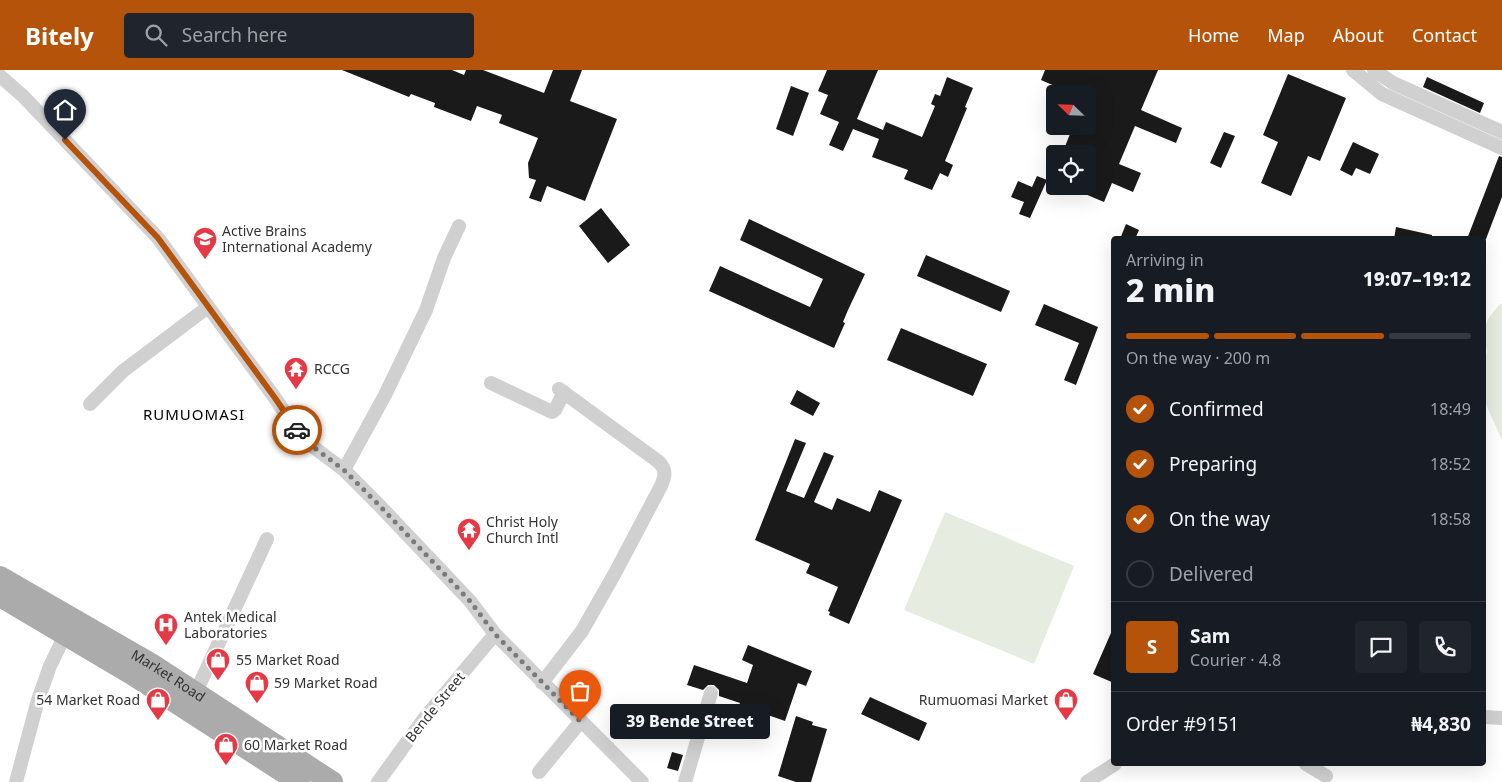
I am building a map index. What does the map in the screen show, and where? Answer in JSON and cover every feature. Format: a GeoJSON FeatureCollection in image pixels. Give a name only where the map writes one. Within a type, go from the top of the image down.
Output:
{"type":"FeatureCollection","features":[{"type":"Feature","properties":{"kind":"main road","name":"Market Road"},"geometry":{"type":"LineString","coordinates":[[0,577],[132,674],[299,782]]}},
{"type":"Feature","properties":{"kind":"main road","name":"Market Road"},"geometry":{"type":"LineString","coordinates":[[0,596],[69,626],[196,692],[332,782]]}},
{"type":"Feature","properties":{"kind":"street"},"geometry":{"type":"LineString","coordinates":[[1352,70],[1382,94],[1502,148]]}},
{"type":"Feature","properties":{"kind":"street"},"geometry":{"type":"LineString","coordinates":[[1374,70],[1393,83],[1502,132]]}},
{"type":"Feature","properties":{"kind":"street"},"geometry":{"type":"LineString","coordinates":[[0,76],[22,96],[158,238],[308,443],[344,470],[470,601],[495,634],[642,782]]}},
{"type":"Feature","properties":{"kind":"street"},"geometry":{"type":"LineString","coordinates":[[344,470],[385,395],[426,310],[444,258],[460,226]]}},
{"type":"Feature","properties":{"kind":"street"},"geometry":{"type":"LineString","coordinates":[[90,404],[124,371],[208,306]]}},
{"type":"Feature","properties":{"kind":"street"},"geometry":{"type":"LineString","coordinates":[[491,382],[552,412],[555,410],[562,390],[659,462],[665,474],[661,486],[582,631],[542,683]]}},
{"type":"Feature","properties":{"kind":"street"},"geometry":{"type":"LineString","coordinates":[[196,692],[267,539]]}},
{"type":"Feature","properties":{"kind":"street"},"geometry":{"type":"LineString","coordinates":[[16,782],[38,700],[50,666],[69,626]]}},
{"type":"Feature","properties":{"kind":"street","name":"Bende Street"},"geometry":{"type":"LineString","coordinates":[[378,782],[423,720],[495,634]]}},
{"type":"Feature","properties":{"kind":"street"},"geometry":{"type":"LineString","coordinates":[[686,782],[711,693]]}},
{"type":"Feature","properties":{"kind":"street"},"geometry":{"type":"LineString","coordinates":[[1486,716],[1502,718]]}},
{"type":"Feature","properties":{"kind":"street"},"geometry":{"type":"LineString","coordinates":[[538,772],[580,721]]}},
{"type":"Feature","properties":{"kind":"street"},"geometry":{"type":"LineString","coordinates":[[1087,782],[1112,766]]}},
{"type":"Feature","properties":{"kind":"street"},"geometry":{"type":"LineString","coordinates":[[1310,766],[1327,774]]}},
{"type":"Feature","properties":{"kind":"shaded area"},"geometry":{"type":"Polygon","coordinates":[[[1502,303],[1502,440],[1486,404],[1486,325],[1488,319],[1502,303]]]}},
{"type":"Feature","properties":{"kind":"shaded area"},"geometry":{"type":"Polygon","coordinates":[[[945,512],[1074,566],[1034,664],[904,610],[945,512]]]}},
{"type":"Feature","properties":{"kind":"building"},"geometry":{"type":"Polygon","coordinates":[[[342,70],[452,70],[464,75],[466,70],[483,70],[544,93],[553,70],[582,70],[570,101],[617,119],[585,201],[547,186],[541,202],[529,198],[536,180],[529,178],[528,163],[538,138],[499,123],[502,115],[477,106],[471,121],[434,107],[435,103],[411,94],[409,97],[342,70]]]}},
{"type":"Feature","properties":{"kind":"building"},"geometry":{"type":"Polygon","coordinates":[[[827,70],[878,70],[857,119],[883,130],[886,122],[922,137],[935,106],[931,104],[935,94],[940,96],[947,77],[973,88],[965,107],[967,108],[945,161],[953,165],[948,177],[940,173],[932,190],[904,179],[908,170],[872,157],[879,139],[853,129],[843,151],[829,145],[839,122],[820,114],[828,95],[818,91],[827,70]]]}},
{"type":"Feature","properties":{"kind":"building"},"geometry":{"type":"Polygon","coordinates":[[[1045,70],[1158,70],[1141,110],[1182,128],[1176,143],[1135,126],[1119,164],[1141,173],[1133,192],[1112,183],[1104,202],[1087,195],[1096,195],[1096,145],[1066,145],[1070,135],[1096,135],[1096,85],[1052,85],[1041,80],[1045,70]]]}},
{"type":"Feature","properties":{"kind":"building"},"geometry":{"type":"Polygon","coordinates":[[[1288,74],[1346,98],[1320,161],[1308,156],[1291,196],[1261,183],[1278,142],[1263,135],[1288,74]]]}},
{"type":"Feature","properties":{"kind":"building"},"geometry":{"type":"Polygon","coordinates":[[[1427,77],[1484,103],[1480,113],[1423,87],[1427,77]]]}},
{"type":"Feature","properties":{"kind":"building"},"geometry":{"type":"Polygon","coordinates":[[[791,86],[809,93],[793,136],[776,129],[791,86]]]}},
{"type":"Feature","properties":{"kind":"building"},"geometry":{"type":"Polygon","coordinates":[[[1224,132],[1235,136],[1221,168],[1210,163],[1224,132]]]}},
{"type":"Feature","properties":{"kind":"building"},"geometry":{"type":"Polygon","coordinates":[[[1353,142],[1379,154],[1370,174],[1356,168],[1352,176],[1340,170],[1353,142]]]}},
{"type":"Feature","properties":{"kind":"building"},"geometry":{"type":"Polygon","coordinates":[[[1499,156],[1502,157],[1502,197],[1486,239],[1486,236],[1468,236],[1499,156]]]}},
{"type":"Feature","properties":{"kind":"building"},"geometry":{"type":"Polygon","coordinates":[[[1037,176],[1046,180],[1030,218],[1019,214],[1024,202],[1011,197],[1018,181],[1032,187],[1037,176]]]}},
{"type":"Feature","properties":{"kind":"building"},"geometry":{"type":"Polygon","coordinates":[[[601,208],[630,245],[608,263],[579,226],[601,208]]]}},
{"type":"Feature","properties":{"kind":"building"},"geometry":{"type":"Polygon","coordinates":[[[749,219],[865,274],[848,310],[843,322],[845,323],[834,348],[709,291],[720,266],[810,307],[823,279],[740,240],[749,219]]]}},
{"type":"Feature","properties":{"kind":"building"},"geometry":{"type":"Polygon","coordinates":[[[1126,224],[1139,230],[1136,236],[1121,236],[1126,224]]]}},
{"type":"Feature","properties":{"kind":"building"},"geometry":{"type":"Polygon","coordinates":[[[1396,227],[1432,235],[1432,236],[1394,236],[1396,227]]]}},
{"type":"Feature","properties":{"kind":"building"},"geometry":{"type":"Polygon","coordinates":[[[926,255],[1010,291],[1001,312],[917,276],[926,255]]]}},
{"type":"Feature","properties":{"kind":"building"},"geometry":{"type":"Polygon","coordinates":[[[1044,304],[1098,327],[1076,385],[1064,380],[1079,343],[1035,325],[1044,304]]]}},
{"type":"Feature","properties":{"kind":"building"},"geometry":{"type":"Polygon","coordinates":[[[901,328],[987,364],[973,396],[887,360],[901,328]]]}},
{"type":"Feature","properties":{"kind":"building"},"geometry":{"type":"Polygon","coordinates":[[[797,390],[820,403],[813,416],[790,404],[797,390]]]}},
{"type":"Feature","properties":{"kind":"building"},"geometry":{"type":"Polygon","coordinates":[[[795,439],[806,443],[786,491],[804,498],[824,452],[834,456],[814,502],[832,510],[837,498],[870,512],[879,490],[902,500],[849,624],[829,615],[830,612],[828,611],[838,587],[806,573],[810,564],[755,540],[795,439]]]}},
{"type":"Feature","properties":{"kind":"building"},"geometry":{"type":"Polygon","coordinates":[[[1111,633],[1111,682],[1093,674],[1111,633]]]}},
{"type":"Feature","properties":{"kind":"building"},"geometry":{"type":"Polygon","coordinates":[[[748,645],[812,671],[806,686],[798,683],[785,721],[719,696],[719,690],[714,685],[708,685],[703,690],[687,685],[694,665],[747,683],[753,665],[742,660],[748,645]]]}},
{"type":"Feature","properties":{"kind":"building"},"geometry":{"type":"Polygon","coordinates":[[[870,697],[927,723],[919,741],[861,714],[870,697]]]}},
{"type":"Feature","properties":{"kind":"building"},"geometry":{"type":"Polygon","coordinates":[[[796,716],[813,722],[812,725],[827,729],[811,782],[796,782],[778,776],[796,716]]]}},
{"type":"Feature","properties":{"kind":"building"},"geometry":{"type":"Polygon","coordinates":[[[672,752],[683,755],[678,771],[667,768],[672,752]]]}},
{"type":"Feature","properties":{"kind":"way so far"},"geometry":{"type":"LineString","coordinates":[[297,430],[308,443],[344,470],[378,504],[470,601],[495,634],[580,721]]}},
{"type":"Feature","properties":{"kind":"place","name":"Active Brains International Academy"},"geometry":{"type":"Point","coordinates":[205,260]}},
{"type":"Feature","properties":{"kind":"place","name":"RCCG"},"geometry":{"type":"Point","coordinates":[296,390]}},
{"type":"Feature","properties":{"kind":"place","name":"Christ Holy Church Intl"},"geometry":{"type":"Point","coordinates":[469,551]}},
{"type":"Feature","properties":{"kind":"place","name":"Antek Medical Laboratories"},"geometry":{"type":"Point","coordinates":[166,646]}},
{"type":"Feature","properties":{"kind":"place","name":"55 Market Road"},"geometry":{"type":"Point","coordinates":[218,681]}},
{"type":"Feature","properties":{"kind":"place","name":"59 Market Road"},"geometry":{"type":"Point","coordinates":[257,704]}},
{"type":"Feature","properties":{"kind":"place","name":"54 Market Road"},"geometry":{"type":"Point","coordinates":[158,721]}},
{"type":"Feature","properties":{"kind":"place","name":"39 Bende Street"},"geometry":{"type":"Point","coordinates":[580,721]}},
{"type":"Feature","properties":{"kind":"place","name":"Rumuomasi Market"},"geometry":{"type":"Point","coordinates":[1066,721]}},
{"type":"Feature","properties":{"kind":"place","name":"60 Market Road"},"geometry":{"type":"Point","coordinates":[226,766]}},
{"type":"Feature","properties":{"kind":"district","name":"RUMUOMASI"},"geometry":{"type":"Point","coordinates":[194,415]}},
{"type":"Feature","properties":{"kind":"route"},"geometry":{"type":"LineString","coordinates":[[65,140],[158,238],[297,430]]}}]}
